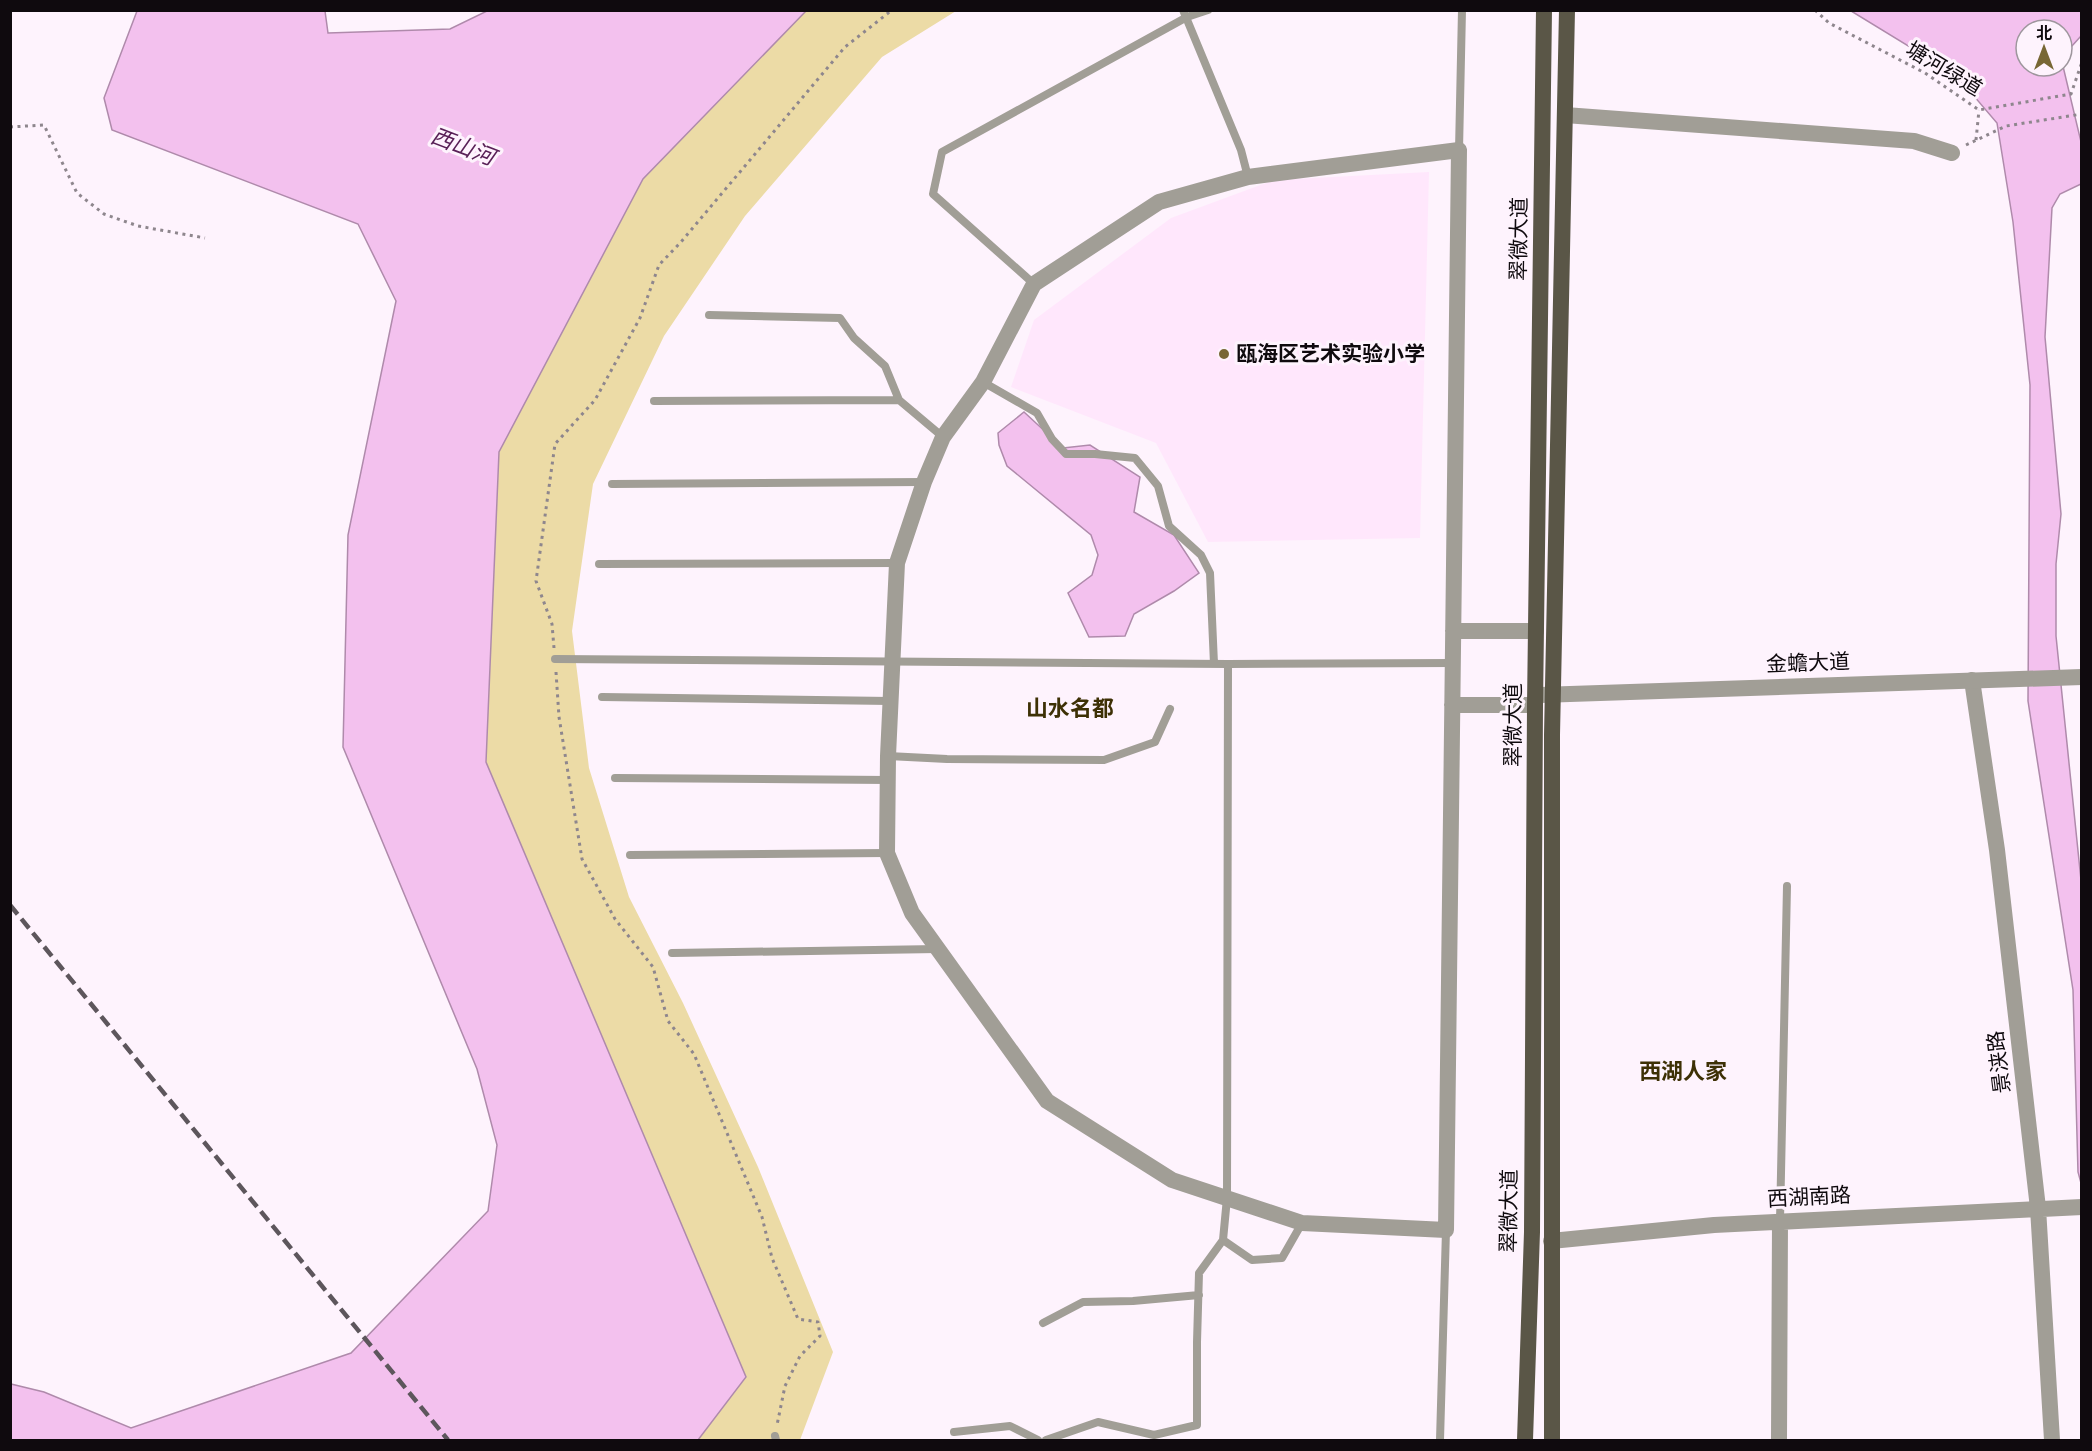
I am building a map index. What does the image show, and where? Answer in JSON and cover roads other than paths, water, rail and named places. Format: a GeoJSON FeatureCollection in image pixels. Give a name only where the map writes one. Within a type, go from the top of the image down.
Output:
{"type":"FeatureCollection","features":[{"type":"Feature","properties":{"kind":"main road","name":"翠微大道"},"geometry":{"type":"LineString","coordinates":[[1525,1440],[1532,1232],[1535,700],[1544,10]]}},
{"type":"Feature","properties":{"kind":"main road","name":"翠微大道"},"geometry":{"type":"LineString","coordinates":[[1552,1440],[1554,694],[1568,10]]}},
{"type":"Feature","properties":{"kind":"street"},"geometry":{"type":"LineString","coordinates":[[1565,115],[1914,141],[1952,153]]}},
{"type":"Feature","properties":{"kind":"street"},"geometry":{"type":"LineString","coordinates":[[1459,150],[1446,1230],[1302,1223],[1172,1180],[1047,1101],[912,913],[887,853],[888,756],[897,563],[924,482],[943,437],[983,382],[1034,284],[1159,202],[1248,177],[1459,150]]}},
{"type":"Feature","properties":{"kind":"street"},"geometry":{"type":"LineString","coordinates":[[1453,631],[1536,631]]}},
{"type":"Feature","properties":{"kind":"street","name":"金蟾大道"},"geometry":{"type":"LineString","coordinates":[[1452,705],[1535,700],[1554,694],[2082,677]]}},
{"type":"Feature","properties":{"kind":"street","name":"景浃路"},"geometry":{"type":"LineString","coordinates":[[1972,681],[1997,850],[2038,1209],[2052,1440]]}},
{"type":"Feature","properties":{"kind":"street","name":"西湖南路"},"geometry":{"type":"LineString","coordinates":[[1551,1241],[1714,1225],[2076,1208]]}},
{"type":"Feature","properties":{"kind":"street"},"geometry":{"type":"LineString","coordinates":[[1779,1440],[1780,1221]]}},
{"type":"Feature","properties":{"kind":"lane"},"geometry":{"type":"LineString","coordinates":[[1034,284],[933,194],[942,152],[1185,14],[1208,10]]}},
{"type":"Feature","properties":{"kind":"lane"},"geometry":{"type":"LineString","coordinates":[[1459,150],[1462,10]]}},
{"type":"Feature","properties":{"kind":"lane"},"geometry":{"type":"LineString","coordinates":[[1185,14],[1241,150],[1248,177]]}},
{"type":"Feature","properties":{"kind":"lane"},"geometry":{"type":"LineString","coordinates":[[709,315],[840,318],[854,338],[885,366],[899,400],[943,437]]}},
{"type":"Feature","properties":{"kind":"lane"},"geometry":{"type":"LineString","coordinates":[[983,382],[1037,413],[1052,439],[1065,454],[1135,458],[1158,486],[1169,526],[1202,555],[1210,573],[1214,664]]}},
{"type":"Feature","properties":{"kind":"lane"},"geometry":{"type":"LineString","coordinates":[[654,401],[899,400]]}},
{"type":"Feature","properties":{"kind":"lane"},"geometry":{"type":"LineString","coordinates":[[612,484],[924,482]]}},
{"type":"Feature","properties":{"kind":"lane"},"geometry":{"type":"LineString","coordinates":[[599,564],[897,563]]}},
{"type":"Feature","properties":{"kind":"lane"},"geometry":{"type":"LineString","coordinates":[[555,659],[1214,664],[1453,663]]}},
{"type":"Feature","properties":{"kind":"lane"},"geometry":{"type":"LineString","coordinates":[[1047,1440],[1098,1422],[1154,1435],[1197,1425],[1199,1273],[1223,1240],[1227,1198],[1228,664]]}},
{"type":"Feature","properties":{"kind":"lane"},"geometry":{"type":"LineString","coordinates":[[602,697],[890,701]]}},
{"type":"Feature","properties":{"kind":"lane"},"geometry":{"type":"LineString","coordinates":[[888,756],[947,759],[1104,760],[1155,742],[1170,709]]}},
{"type":"Feature","properties":{"kind":"lane"},"geometry":{"type":"LineString","coordinates":[[615,777],[888,780]]}},
{"type":"Feature","properties":{"kind":"lane"},"geometry":{"type":"LineString","coordinates":[[630,855],[887,853]]}},
{"type":"Feature","properties":{"kind":"lane"},"geometry":{"type":"LineString","coordinates":[[1780,1221],[1787,886]]}},
{"type":"Feature","properties":{"kind":"lane"},"geometry":{"type":"LineString","coordinates":[[672,953],[938,949]]}},
{"type":"Feature","properties":{"kind":"lane"},"geometry":{"type":"LineString","coordinates":[[1223,1240],[1252,1260],[1282,1258],[1302,1223]]}},
{"type":"Feature","properties":{"kind":"lane"},"geometry":{"type":"LineString","coordinates":[[1440,1440],[1446,1230]]}},
{"type":"Feature","properties":{"kind":"lane"},"geometry":{"type":"LineString","coordinates":[[1043,1323],[1083,1302],[1133,1301],[1199,1295]]}},
{"type":"Feature","properties":{"kind":"lane"},"geometry":{"type":"LineString","coordinates":[[954,1432],[1010,1426],[1038,1440]]}},
{"type":"Feature","properties":{"kind":"water","name":"西山河"},"geometry":{"type":"Polygon","coordinates":[[[489,10],[806,11],[643,179],[499,452],[486,762],[746,1377],[698,1440],[11,1440],[11,1384],[44,1392],[131,1428],[351,1353],[488,1211],[497,1145],[477,1069],[343,747],[348,535],[396,301],[358,224],[112,130],[104,98],[137,11],[325,11],[328,33],[450,29],[489,10]]]}},
{"type":"Feature","properties":{"kind":"water"},"geometry":{"type":"Polygon","coordinates":[[[1851,11],[2081,11],[2081,36],[2074,44],[2074,18],[2014,18],[2014,78],[2066,78],[2082,146],[2081,184],[2060,194],[2052,208],[2045,337],[2061,514],[2056,564],[2056,636],[2082,890],[2081,1183],[2078,1172],[2073,990],[2028,701],[2030,385],[2013,222],[1997,123],[1956,75],[1851,11]]]}},
{"type":"Feature","properties":{"kind":"water"},"geometry":{"type":"Polygon","coordinates":[[[1024,412],[1063,448],[1090,445],[1140,477],[1134,512],[1174,535],[1199,573],[1174,591],[1134,614],[1125,636],[1089,637],[1068,593],[1092,575],[1098,555],[1091,535],[1007,466],[999,445],[998,433],[1024,412]]]}},
{"type":"Feature","properties":{"kind":"railway"},"geometry":{"type":"LineString","coordinates":[[10,905],[448,1440]]}},
{"type":"Feature","properties":{"kind":"place","name":"瓯海区艺术实验小学"},"geometry":{"type":"Point","coordinates":[1224,354]}},
{"type":"Feature","properties":{"kind":"district","name":"山水名都"},"geometry":{"type":"Point","coordinates":[1070,708]}},
{"type":"Feature","properties":{"kind":"district","name":"西湖人家"},"geometry":{"type":"Point","coordinates":[1683,1071]}}]}
